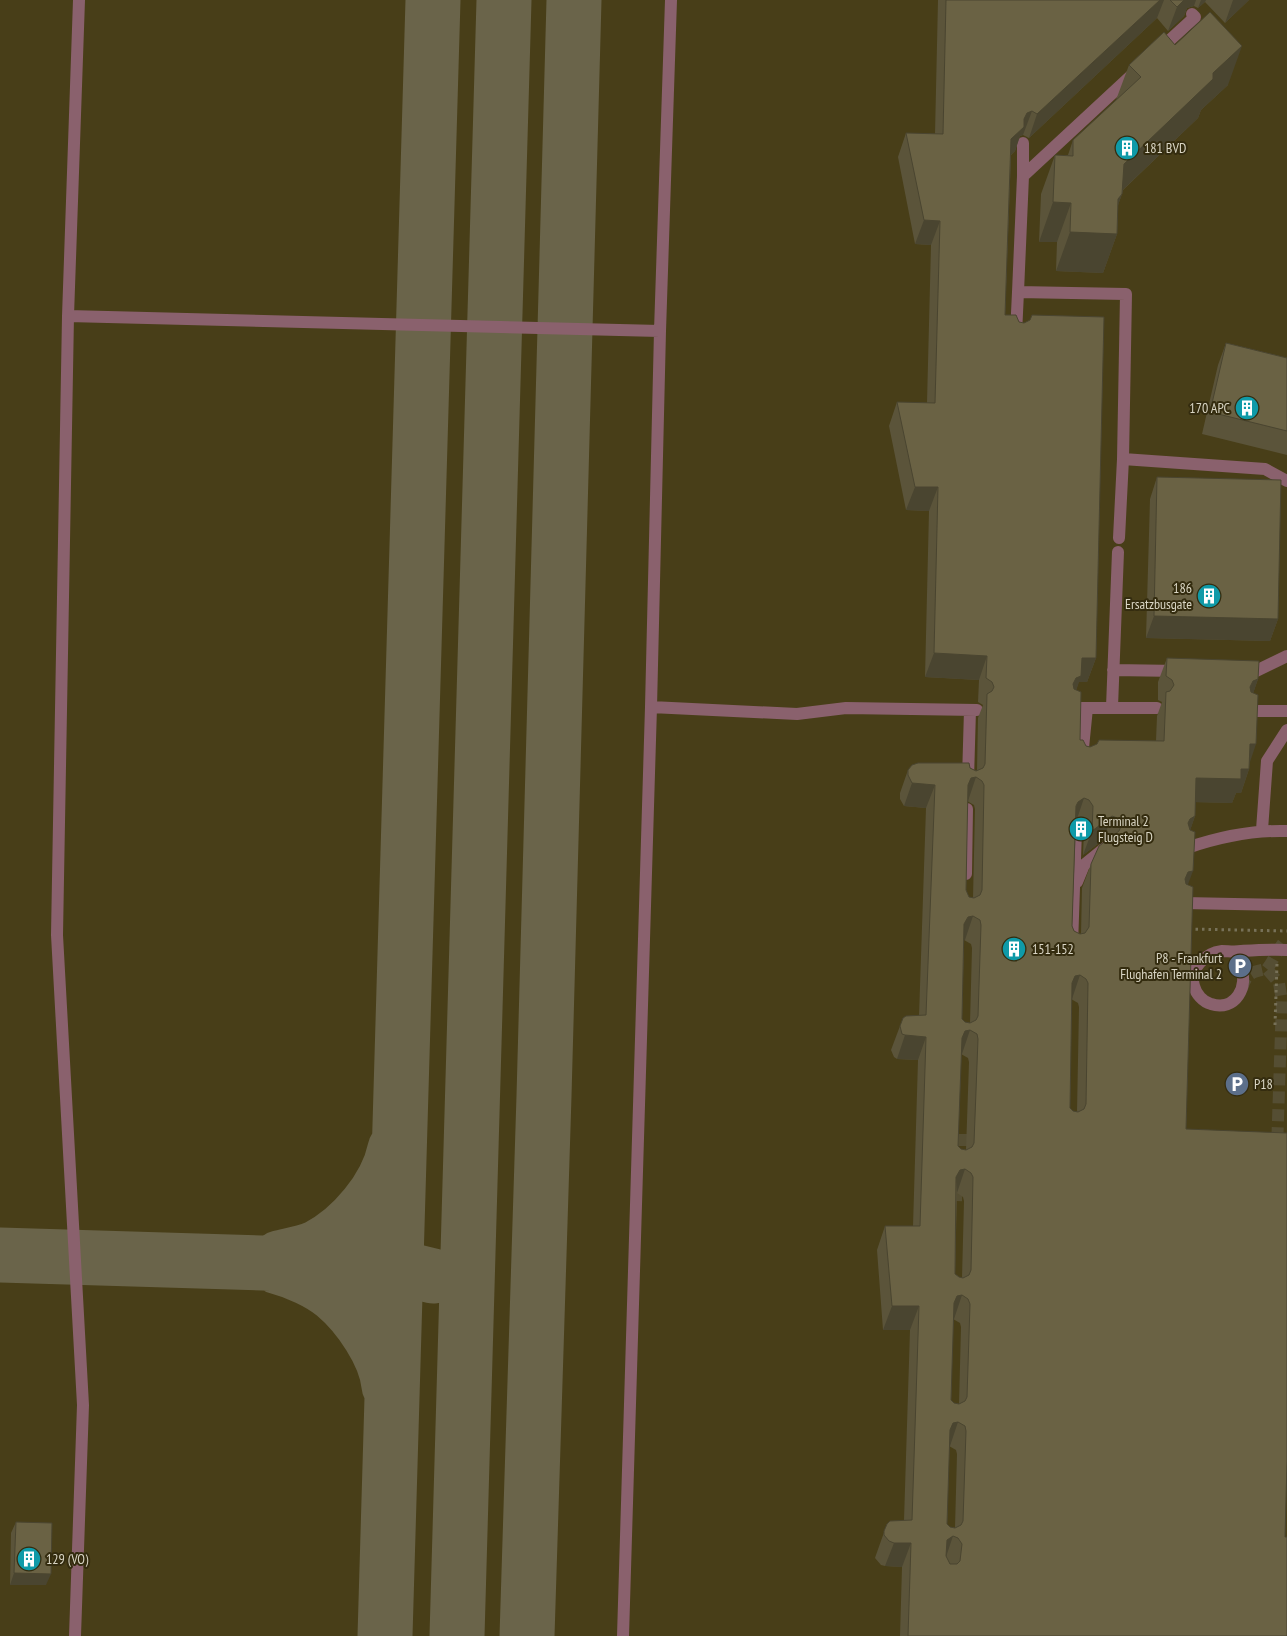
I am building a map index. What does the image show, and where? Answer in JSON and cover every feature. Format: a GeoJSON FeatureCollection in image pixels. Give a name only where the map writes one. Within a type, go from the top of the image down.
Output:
{"type":"FeatureCollection","features":[{"type":"Feature","properties":{"kind":"lane"},"geometry":{"type":"LineString","coordinates":[[75,1636],[83,1405],[57,935],[68,316],[79,0]]}},
{"type":"Feature","properties":{"kind":"lane"},"geometry":{"type":"LineString","coordinates":[[623,1636],[671,0]]}},
{"type":"Feature","properties":{"kind":"lane"},"geometry":{"type":"LineString","coordinates":[[1023,176],[1194,17],[1192,14]]}},
{"type":"Feature","properties":{"kind":"lane"},"geometry":{"type":"LineString","coordinates":[[1015,339],[1023,143]]}},
{"type":"Feature","properties":{"kind":"lane"},"geometry":{"type":"LineString","coordinates":[[1018,292],[1126,294],[1123,459],[1119,538]]}},
{"type":"Feature","properties":{"kind":"lane"},"geometry":{"type":"LineString","coordinates":[[68,316],[660,331]]}},
{"type":"Feature","properties":{"kind":"lane"},"geometry":{"type":"LineString","coordinates":[[1123,459],[1265,469],[1287,481]]}},
{"type":"Feature","properties":{"kind":"lane"},"geometry":{"type":"LineString","coordinates":[[1112,707],[1118,552]]}},
{"type":"Feature","properties":{"kind":"lane"},"geometry":{"type":"LineString","coordinates":[[1232,673],[1252,673],[1287,656]]}},
{"type":"Feature","properties":{"kind":"lane"},"geometry":{"type":"LineString","coordinates":[[1114,670],[1192,672]]}},
{"type":"Feature","properties":{"kind":"lane"},"geometry":{"type":"LineString","coordinates":[[651,707],[797,714],[846,708],[974,710],[968,787]]}},
{"type":"Feature","properties":{"kind":"lane"},"geometry":{"type":"LineString","coordinates":[[1072,708],[1157,708]]}},
{"type":"Feature","properties":{"kind":"lane"},"geometry":{"type":"LineString","coordinates":[[1082,763],[1086,708]]}},
{"type":"Feature","properties":{"kind":"lane"},"geometry":{"type":"LineString","coordinates":[[1249,712],[1287,711]]}},
{"type":"Feature","properties":{"kind":"lane"},"geometry":{"type":"LineString","coordinates":[[1262,830],[1267,760],[1287,730]]}},
{"type":"Feature","properties":{"kind":"lane"},"geometry":{"type":"LineString","coordinates":[[965,886],[967,809]]}},
{"type":"Feature","properties":{"kind":"lane"},"geometry":{"type":"LineString","coordinates":[[1072,950],[1076,830]]}},
{"type":"Feature","properties":{"kind":"lane"},"geometry":{"type":"LineString","coordinates":[[1186,848],[1209,840],[1262,830],[1287,831]]}},
{"type":"Feature","properties":{"kind":"lane"},"geometry":{"type":"LineString","coordinates":[[1074,889],[1084,865],[1104,848]]}},
{"type":"Feature","properties":{"kind":"lane"},"geometry":{"type":"LineString","coordinates":[[1184,903],[1287,905]]}},
{"type":"Feature","properties":{"kind":"lane"},"geometry":{"type":"LineString","coordinates":[[1240,966],[1244,984],[1240,994],[1232,1001],[1222,1005],[1212,1004],[1201,999],[1195,991],[1193,983],[1194,972],[1199,962],[1210,955],[1220,951],[1240,952],[1282,945]]}},
{"type":"Feature","properties":{"kind":"path"},"geometry":{"type":"LineString","coordinates":[[1188,928],[1287,931]]}},
{"type":"Feature","properties":{"kind":"path"},"geometry":{"type":"LineString","coordinates":[[1278,931],[1282,945]]}},
{"type":"Feature","properties":{"kind":"path"},"geometry":{"type":"LineString","coordinates":[[1274,1025],[1277,959]]}},
{"type":"Feature","properties":{"kind":"shaded area"},"geometry":{"type":"Polygon","coordinates":[[[0,0],[1287,0],[1287,1636],[0,1636],[0,0]]]}},
{"type":"Feature","properties":{"kind":"building","name":"Terminal 2 Flugsteig D"},"geometry":{"type":"Polygon","coordinates":[[[946,0],[1160,0],[1037,114],[1032,111],[1027,113],[1024,119],[1024,127],[1011,139],[1005,315],[1016,315],[1019,322],[1024,323],[1030,320],[1032,315],[1104,317],[1096,658],[1082,658],[1081,676],[1076,678],[1073,684],[1074,689],[1081,692],[1080,740],[1083,740],[1086,746],[1090,747],[1097,744],[1099,740],[1164,741],[1166,692],[1170,691],[1174,685],[1172,680],[1166,676],[1167,658],[1259,661],[1258,679],[1253,681],[1250,687],[1251,692],[1258,695],[1256,744],[1250,744],[1249,769],[1241,769],[1241,779],[1196,778],[1195,816],[1188,823],[1190,830],[1195,832],[1193,871],[1188,872],[1185,879],[1186,884],[1193,887],[1186,1129],[1287,1133],[1287,1462],[1285,1537],[1287,1537],[1287,1636],[908,1636],[911,1543],[894,1543],[889,1541],[884,1535],[887,1524],[890,1521],[912,1520],[919,1306],[892,1306],[885,1226],[920,1226],[926,1037],[902,1034],[900,1026],[903,1018],[906,1016],[926,1015],[935,785],[912,783],[908,770],[912,765],[918,763],[969,763],[970,768],[976,771],[983,768],[985,764],[987,694],[994,687],[992,682],[986,678],[987,656],[934,653],[938,487],[915,487],[897,402],[935,403],[940,221],[924,220],[906,133],[943,134],[946,0]],[[976,777],[971,778],[968,785],[966,890],[969,897],[974,898],[980,895],[982,890],[984,785],[976,777]],[[1084,798],[1076,806],[1072,926],[1074,931],[1080,934],[1085,933],[1089,927],[1091,864],[1099,846],[1119,831],[1122,824],[1120,819],[1112,816],[1092,831],[1093,806],[1089,800],[1084,798]],[[973,916],[968,917],[964,924],[962,1019],[970,1023],[976,1020],[978,1016],[981,925],[980,920],[973,916]],[[1080,975],[1075,976],[1072,983],[1070,1108],[1078,1112],[1084,1109],[1086,1104],[1088,983],[1080,975]],[[970,1030],[965,1031],[962,1038],[958,1146],[966,1150],[972,1147],[974,1143],[978,1039],[977,1034],[970,1030]],[[965,1169],[960,1170],[956,1177],[955,1274],[963,1278],[969,1275],[971,1270],[973,1177],[965,1169]],[[962,1295],[957,1296],[954,1303],[951,1400],[959,1404],[965,1401],[967,1397],[970,1304],[968,1299],[962,1295]],[[958,1422],[953,1423],[950,1430],[947,1524],[955,1528],[961,1525],[963,1521],[966,1431],[965,1426],[958,1422]],[[953,1536],[947,1540],[946,1556],[950,1564],[957,1564],[960,1561],[962,1544],[958,1538],[953,1536]]]}},
{"type":"Feature","properties":{"kind":"building"},"geometry":{"type":"Polygon","coordinates":[[[1170,0],[1184,0],[1177,7],[1170,0]]]}},
{"type":"Feature","properties":{"kind":"building"},"geometry":{"type":"Polygon","coordinates":[[[1210,12],[1242,46],[1213,73],[1213,79],[1124,164],[1122,194],[1118,199],[1117,234],[1070,232],[1071,203],[1053,202],[1055,155],[1073,156],[1073,140],[1141,77],[1129,65],[1164,32],[1175,45],[1210,12]]]}},
{"type":"Feature","properties":{"kind":"building","name":"170 APC"},"geometry":{"type":"Polygon","coordinates":[[[1226,343],[1287,358],[1287,431],[1210,412],[1226,343]]]}},
{"type":"Feature","properties":{"kind":"building","name":"186 Ersatzbusgate"},"geometry":{"type":"Polygon","coordinates":[[[1157,477],[1281,480],[1278,619],[1154,616],[1157,477]]]}},
{"type":"Feature","properties":{"kind":"building","name":"129 (VO)"},"geometry":{"type":"Polygon","coordinates":[[[16,1522],[52,1523],[51,1574],[14,1573],[16,1522]]]}},
{"type":"Feature","properties":{"kind":"taxiway"},"geometry":{"type":"LineString","coordinates":[[385,1636],[433,0]]}},
{"type":"Feature","properties":{"kind":"taxiway"},"geometry":{"type":"LineString","coordinates":[[457,1636],[504,0]]}},
{"type":"Feature","properties":{"kind":"taxiway"},"geometry":{"type":"LineString","coordinates":[[527,1636],[574,0]]}},
{"type":"Feature","properties":{"kind":"taxiway"},"geometry":{"type":"LineString","coordinates":[[279,1258],[316,1248],[355,1219],[376,1193],[391,1164],[395,1149]]}},
{"type":"Feature","properties":{"kind":"taxiway"},"geometry":{"type":"LineString","coordinates":[[0,1255],[396,1267],[433,1276]]}},
{"type":"Feature","properties":{"kind":"taxiway"},"geometry":{"type":"LineString","coordinates":[[278,1267],[315,1282],[334,1294],[353,1313],[377,1348],[383,1361],[389,1386]]}},
{"type":"Feature","properties":{"kind":"tunnel"},"geometry":{"type":"LineString","coordinates":[[1267,969],[1284,942],[1287,942]]}},
{"type":"Feature","properties":{"kind":"tunnel"},"geometry":{"type":"LineString","coordinates":[[1242,989],[1245,980],[1250,974],[1267,969],[1279,983],[1282,1001],[1277,1149]]}},
{"type":"Feature","properties":{"kind":"tunnel"},"geometry":{"type":"LineString","coordinates":[[958,1140],[983,1140]]}},
{"type":"Feature","properties":{"kind":"tunnel"},"geometry":{"type":"LineString","coordinates":[[956,1201],[957,1176]]}},
{"type":"Feature","properties":{"kind":"place","name":"181 BVD"},"geometry":{"type":"Point","coordinates":[1127,148]}},
{"type":"Feature","properties":{"kind":"place","name":"170 APC"},"geometry":{"type":"Point","coordinates":[1247,408]}},
{"type":"Feature","properties":{"kind":"place","name":"186 Ersatzbusgate"},"geometry":{"type":"Point","coordinates":[1209,596]}},
{"type":"Feature","properties":{"kind":"place","name":"Terminal 2 Flugsteig D"},"geometry":{"type":"Point","coordinates":[1081,829]}},
{"type":"Feature","properties":{"kind":"place","name":"151-152"},"geometry":{"type":"Point","coordinates":[1014,949]}},
{"type":"Feature","properties":{"kind":"place","name":"P8 - Frankfurt Flughafen Terminal 2"},"geometry":{"type":"Point","coordinates":[1240,966]}},
{"type":"Feature","properties":{"kind":"place","name":"P18"},"geometry":{"type":"Point","coordinates":[1237,1084]}},
{"type":"Feature","properties":{"kind":"place","name":"129 (VO)"},"geometry":{"type":"Point","coordinates":[29,1559]}}]}
